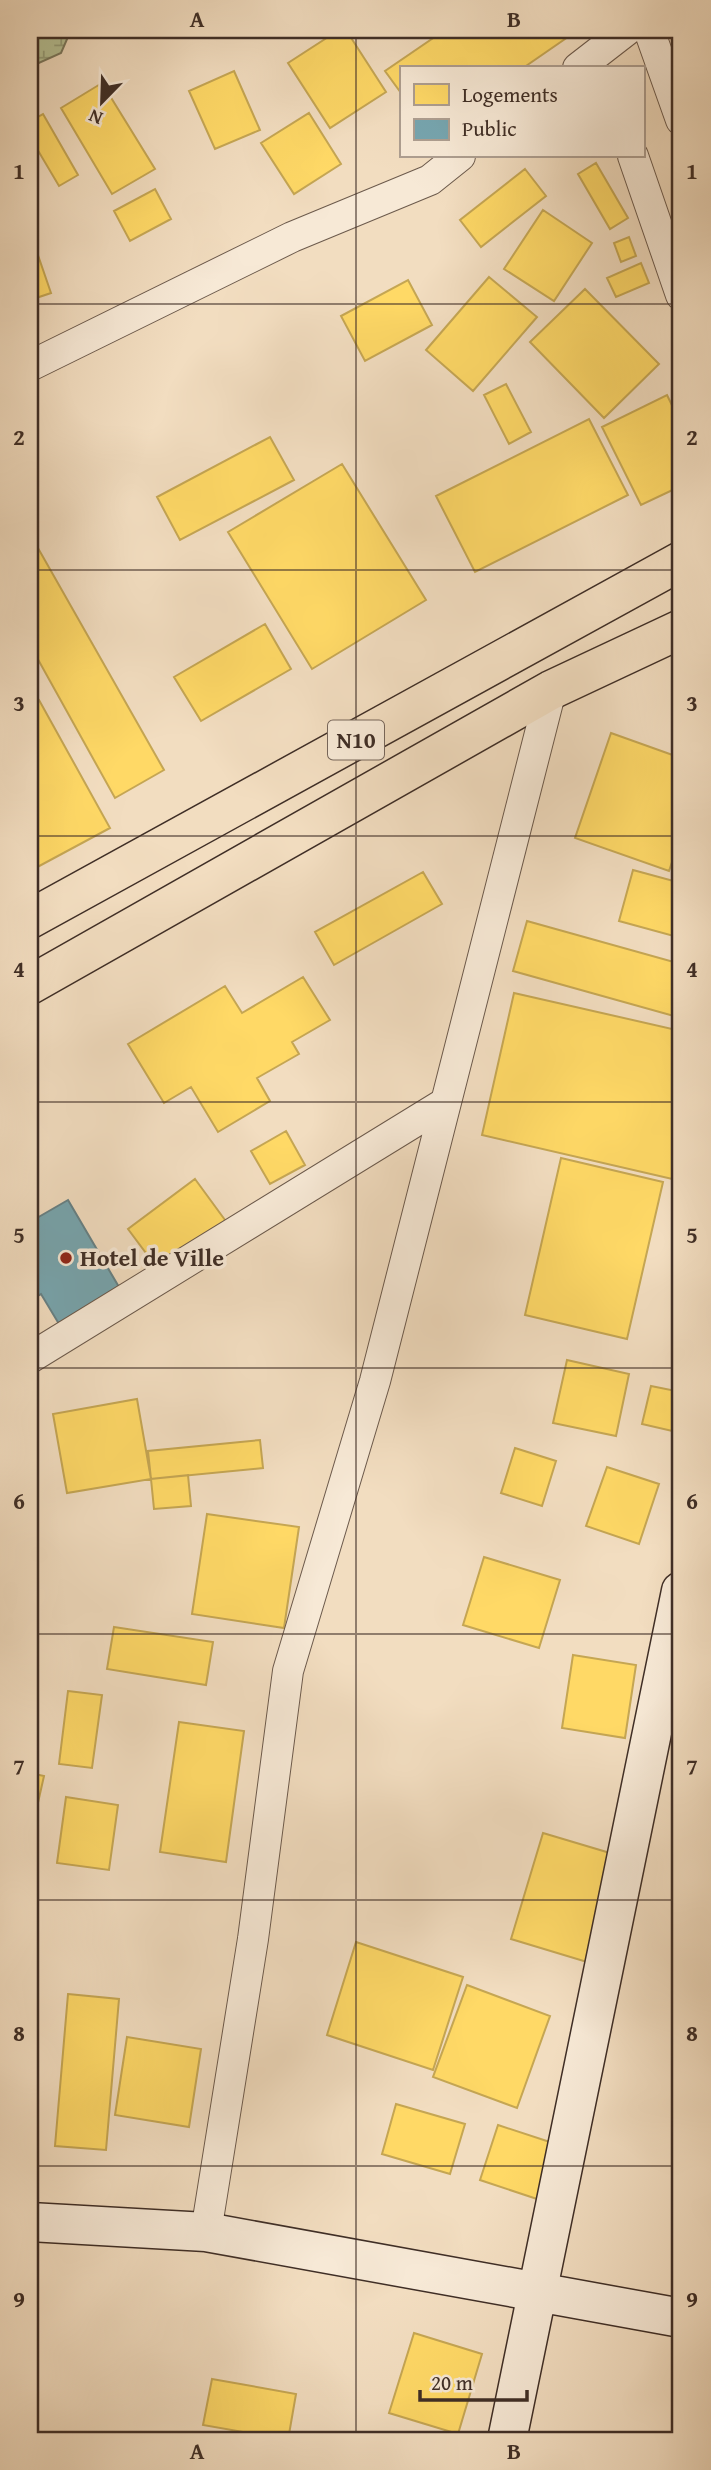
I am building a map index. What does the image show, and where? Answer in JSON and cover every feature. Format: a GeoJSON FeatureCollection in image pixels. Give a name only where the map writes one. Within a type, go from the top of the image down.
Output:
{"type":"FeatureCollection","features":[{"type":"Feature","properties":{"kind":"highway","name":"N10"},"geometry":{"type":"LineString","coordinates":[[30,919],[681,561]]}},
{"type":"Feature","properties":{"kind":"highway","name":"N10"},"geometry":{"type":"LineString","coordinates":[[30,985],[551,690],[681,629]]}},
{"type":"Feature","properties":{"kind":"street"},"geometry":{"type":"LineString","coordinates":[[592,55],[627,30]]}},
{"type":"Feature","properties":{"kind":"street"},"geometry":{"type":"LineString","coordinates":[[649,30],[681,120]]}},
{"type":"Feature","properties":{"kind":"street"},"geometry":{"type":"LineString","coordinates":[[30,366],[292,237],[430,180],[458,158]]}},
{"type":"Feature","properties":{"kind":"street"},"geometry":{"type":"LineString","coordinates":[[634,158],[681,295]]}},
{"type":"Feature","properties":{"kind":"street"},"geometry":{"type":"LineString","coordinates":[[206,2232],[253,1939],[288,1671],[375,1381],[551,690]]}},
{"type":"Feature","properties":{"kind":"street"},"geometry":{"type":"LineString","coordinates":[[30,1358],[445,1103]]}},
{"type":"Feature","properties":{"kind":"street"},"geometry":{"type":"LineString","coordinates":[[507,2440],[681,1591]]}},
{"type":"Feature","properties":{"kind":"street"},"geometry":{"type":"LineString","coordinates":[[30,2222],[206,2232],[681,2318]]}},
{"type":"Feature","properties":{"kind":"green space"},"geometry":{"type":"Polygon","coordinates":[[[30,30],[71,30],[61,53],[30,67],[30,30]]]}},
{"type":"Feature","properties":{"kind":"building: Logements"},"geometry":{"type":"Polygon","coordinates":[[[339,30],[346,30],[386,92],[330,128],[288,63],[339,30]]]}},
{"type":"Feature","properties":{"kind":"building: Logements"},"geometry":{"type":"Polygon","coordinates":[[[445,30],[578,30],[526,66],[400,66],[400,92],[385,71],[445,30]]]}},
{"type":"Feature","properties":{"kind":"building: Logements"},"geometry":{"type":"Polygon","coordinates":[[[234,71],[260,130],[215,149],[189,91],[234,71]]]}},
{"type":"Feature","properties":{"kind":"building: Logements"},"geometry":{"type":"Polygon","coordinates":[[[102,83],[155,169],[112,194],[61,108],[102,83]]]}},
{"type":"Feature","properties":{"kind":"building: Logements"},"geometry":{"type":"Polygon","coordinates":[[[309,113],[341,164],[294,194],[261,143],[309,113]]]}},
{"type":"Feature","properties":{"kind":"building: Logements"},"geometry":{"type":"Polygon","coordinates":[[[43,114],[78,175],[59,186],[30,137],[30,121],[43,114]]]}},
{"type":"Feature","properties":{"kind":"building: Logements"},"geometry":{"type":"Polygon","coordinates":[[[596,163],[628,218],[610,229],[578,174],[596,163]]]}},
{"type":"Feature","properties":{"kind":"building: Logements"},"geometry":{"type":"Polygon","coordinates":[[[525,169],[546,196],[481,247],[460,220],[525,169]]]}},
{"type":"Feature","properties":{"kind":"building: Logements"},"geometry":{"type":"Polygon","coordinates":[[[155,189],[171,219],[130,241],[114,211],[155,189]]]}},
{"type":"Feature","properties":{"kind":"building: Logements"},"geometry":{"type":"Polygon","coordinates":[[[543,210],[592,243],[554,301],[504,269],[543,210]]]}},
{"type":"Feature","properties":{"kind":"building: Logements"},"geometry":{"type":"Polygon","coordinates":[[[30,232],[51,293],[30,300],[30,232]]]}},
{"type":"Feature","properties":{"kind":"building: Logements"},"geometry":{"type":"Polygon","coordinates":[[[629,237],[636,256],[621,262],[614,243],[629,237]]]}},
{"type":"Feature","properties":{"kind":"building: Logements"},"geometry":{"type":"Polygon","coordinates":[[[641,263],[649,283],[616,297],[607,278],[641,263]]]}},
{"type":"Feature","properties":{"kind":"building: Logements"},"geometry":{"type":"Polygon","coordinates":[[[489,277],[537,317],[473,391],[426,350],[489,277]]]}},
{"type":"Feature","properties":{"kind":"building: Logements"},"geometry":{"type":"Polygon","coordinates":[[[408,280],[432,325],[365,361],[341,316],[408,280]]]}},
{"type":"Feature","properties":{"kind":"building: Logements"},"geometry":{"type":"Polygon","coordinates":[[[585,289],[659,364],[604,418],[530,342],[585,289]]]}},
{"type":"Feature","properties":{"kind":"building: Logements"},"geometry":{"type":"Polygon","coordinates":[[[506,384],[531,432],[509,444],[484,395],[506,384]]]}},
{"type":"Feature","properties":{"kind":"building: Logements"},"geometry":{"type":"Polygon","coordinates":[[[667,395],[681,424],[681,486],[641,505],[602,427],[667,395]]]}},
{"type":"Feature","properties":{"kind":"building: Logements"},"geometry":{"type":"Polygon","coordinates":[[[589,419],[628,495],[475,572],[436,496],[589,419]]]}},
{"type":"Feature","properties":{"kind":"building: Logements"},"geometry":{"type":"Polygon","coordinates":[[[270,437],[294,480],[180,540],[157,497],[270,437]]]}},
{"type":"Feature","properties":{"kind":"building: Logements"},"geometry":{"type":"Polygon","coordinates":[[[342,464],[426,600],[312,669],[228,532],[342,464]]]}},
{"type":"Feature","properties":{"kind":"building: Logements"},"geometry":{"type":"Polygon","coordinates":[[[30,534],[164,770],[115,798],[30,645],[30,534]]]}},
{"type":"Feature","properties":{"kind":"building: Logements"},"geometry":{"type":"Polygon","coordinates":[[[265,624],[291,669],[201,721],[174,677],[265,624]]]}},
{"type":"Feature","properties":{"kind":"building: Logements"},"geometry":{"type":"Polygon","coordinates":[[[39,700],[110,828],[30,871],[30,705],[39,700]]]}},
{"type":"Feature","properties":{"kind":"building: Logements"},"geometry":{"type":"Polygon","coordinates":[[[611,733],[681,758],[681,835],[669,871],[575,838],[611,733]]]}},
{"type":"Feature","properties":{"kind":"building: Logements"},"geometry":{"type":"Polygon","coordinates":[[[633,870],[681,883],[681,938],[619,921],[633,870]]]}},
{"type":"Feature","properties":{"kind":"building: Logements"},"geometry":{"type":"Polygon","coordinates":[[[423,872],[442,904],[334,965],[315,932],[423,872]]]}},
{"type":"Feature","properties":{"kind":"building: Logements"},"geometry":{"type":"Polygon","coordinates":[[[527,921],[681,964],[681,1018],[513,971],[527,921]]]}},
{"type":"Feature","properties":{"kind":"building: Logements"},"geometry":{"type":"Polygon","coordinates":[[[303,977],[330,1020],[292,1042],[299,1054],[257,1078],[270,1101],[218,1132],[191,1087],[164,1103],[128,1044],[225,986],[242,1013],[303,977]]]}},
{"type":"Feature","properties":{"kind":"building: Logements"},"geometry":{"type":"Polygon","coordinates":[[[514,993],[681,1031],[681,1181],[482,1135],[514,993]]]}},
{"type":"Feature","properties":{"kind":"building: Logements"},"geometry":{"type":"Polygon","coordinates":[[[286,1131],[305,1165],[270,1184],[251,1151],[286,1131]]]}},
{"type":"Feature","properties":{"kind":"building: Logements"},"geometry":{"type":"Polygon","coordinates":[[[561,1158],[663,1182],[627,1339],[525,1315],[561,1158]]]}},
{"type":"Feature","properties":{"kind":"building: Logements"},"geometry":{"type":"Polygon","coordinates":[[[195,1179],[236,1235],[169,1284],[128,1229],[195,1179]]]}},
{"type":"Feature","properties":{"kind":"building: Logements"},"geometry":{"type":"Polygon","coordinates":[[[567,1360],[629,1374],[616,1436],[553,1423],[567,1360]]]}},
{"type":"Feature","properties":{"kind":"building: Logements"},"geometry":{"type":"Polygon","coordinates":[[[651,1386],[681,1392],[681,1433],[642,1424],[651,1386]]]}},
{"type":"Feature","properties":{"kind":"building: Logements"},"geometry":{"type":"Polygon","coordinates":[[[137,1399],[151,1479],[67,1493],[53,1414],[137,1399]]]}},
{"type":"Feature","properties":{"kind":"building: Logements"},"geometry":{"type":"Polygon","coordinates":[[[260,1440],[263,1468],[151,1479],[148,1451],[260,1440]]]}},
{"type":"Feature","properties":{"kind":"building: Logements"},"geometry":{"type":"Polygon","coordinates":[[[515,1448],[556,1461],[542,1506],[501,1493],[515,1448]]]}},
{"type":"Feature","properties":{"kind":"building: Logements"},"geometry":{"type":"Polygon","coordinates":[[[607,1467],[659,1484],[639,1544],[586,1526],[607,1467]]]}},
{"type":"Feature","properties":{"kind":"building: Logements"},"geometry":{"type":"Polygon","coordinates":[[[188,1475],[191,1506],[154,1509],[151,1479],[188,1475]]]}},
{"type":"Feature","properties":{"kind":"building: Logements"},"geometry":{"type":"Polygon","coordinates":[[[207,1514],[299,1527],[284,1628],[192,1614],[207,1514]]]}},
{"type":"Feature","properties":{"kind":"building: Logements"},"geometry":{"type":"Polygon","coordinates":[[[484,1557],[560,1580],[539,1648],[463,1625],[484,1557]]]}},
{"type":"Feature","properties":{"kind":"building: Logements"},"geometry":{"type":"Polygon","coordinates":[[[114,1627],[213,1642],[206,1685],[107,1669],[114,1627]]]}},
{"type":"Feature","properties":{"kind":"building: Logements"},"geometry":{"type":"Polygon","coordinates":[[[573,1655],[636,1665],[625,1738],[562,1728],[573,1655]]]}},
{"type":"Feature","properties":{"kind":"building: Logements"},"geometry":{"type":"Polygon","coordinates":[[[30,1665],[38,1666],[30,1746],[30,1665]]]}},
{"type":"Feature","properties":{"kind":"building: Logements"},"geometry":{"type":"Polygon","coordinates":[[[68,1691],[102,1695],[92,1768],[59,1764],[68,1691]]]}},
{"type":"Feature","properties":{"kind":"building: Logements"},"geometry":{"type":"Polygon","coordinates":[[[179,1722],[244,1731],[226,1862],[160,1852],[179,1722]]]}},
{"type":"Feature","properties":{"kind":"building: Logements"},"geometry":{"type":"Polygon","coordinates":[[[30,1773],[44,1776],[35,1816],[30,1815],[30,1773]]]}},
{"type":"Feature","properties":{"kind":"building: Logements"},"geometry":{"type":"Polygon","coordinates":[[[66,1797],[118,1805],[109,1870],[57,1863],[66,1797]]]}},
{"type":"Feature","properties":{"kind":"building: Logements"},"geometry":{"type":"Polygon","coordinates":[[[30,1815],[35,1816],[30,1844],[30,1815]]]}},
{"type":"Feature","properties":{"kind":"building: Logements"},"geometry":{"type":"Polygon","coordinates":[[[543,1833],[620,1856],[587,1962],[511,1939],[543,1833]]]}},
{"type":"Feature","properties":{"kind":"building: Logements"},"geometry":{"type":"Polygon","coordinates":[[[356,1942],[463,1977],[433,2070],[327,2035],[356,1942]]]}},
{"type":"Feature","properties":{"kind":"building: Logements"},"geometry":{"type":"Polygon","coordinates":[[[467,1985],[550,2016],[517,2108],[433,2077],[467,1985]]]}},
{"type":"Feature","properties":{"kind":"building: Logements"},"geometry":{"type":"Polygon","coordinates":[[[68,1994],[119,1999],[106,2150],[55,2146],[68,1994]]]}},
{"type":"Feature","properties":{"kind":"building: Logements"},"geometry":{"type":"Polygon","coordinates":[[[127,2037],[201,2049],[189,2127],[115,2115],[127,2037]]]}},
{"type":"Feature","properties":{"kind":"building: Logements"},"geometry":{"type":"Polygon","coordinates":[[[396,2104],[465,2124],[450,2174],[382,2154],[396,2104]]]}},
{"type":"Feature","properties":{"kind":"building: Logements"},"geometry":{"type":"Polygon","coordinates":[[[498,2125],[565,2147],[546,2202],[480,2180],[498,2125]]]}},
{"type":"Feature","properties":{"kind":"building: Logements"},"geometry":{"type":"Polygon","coordinates":[[[414,2333],[482,2354],[458,2434],[389,2413],[414,2333]]]}},
{"type":"Feature","properties":{"kind":"building: Logements"},"geometry":{"type":"Polygon","coordinates":[[[212,2379],[296,2394],[288,2440],[203,2425],[212,2379]]]}},
{"type":"Feature","properties":{"kind":"building: Public","name":"Hotel de Ville"},"geometry":{"type":"Polygon","coordinates":[[[68,1200],[126,1299],[65,1334],[41,1294],[30,1300],[30,1222],[68,1200]]]}},
{"type":"Feature","properties":{"kind":"place","name":"Hotel de Ville"},"geometry":{"type":"Point","coordinates":[66,1258]}}]}
